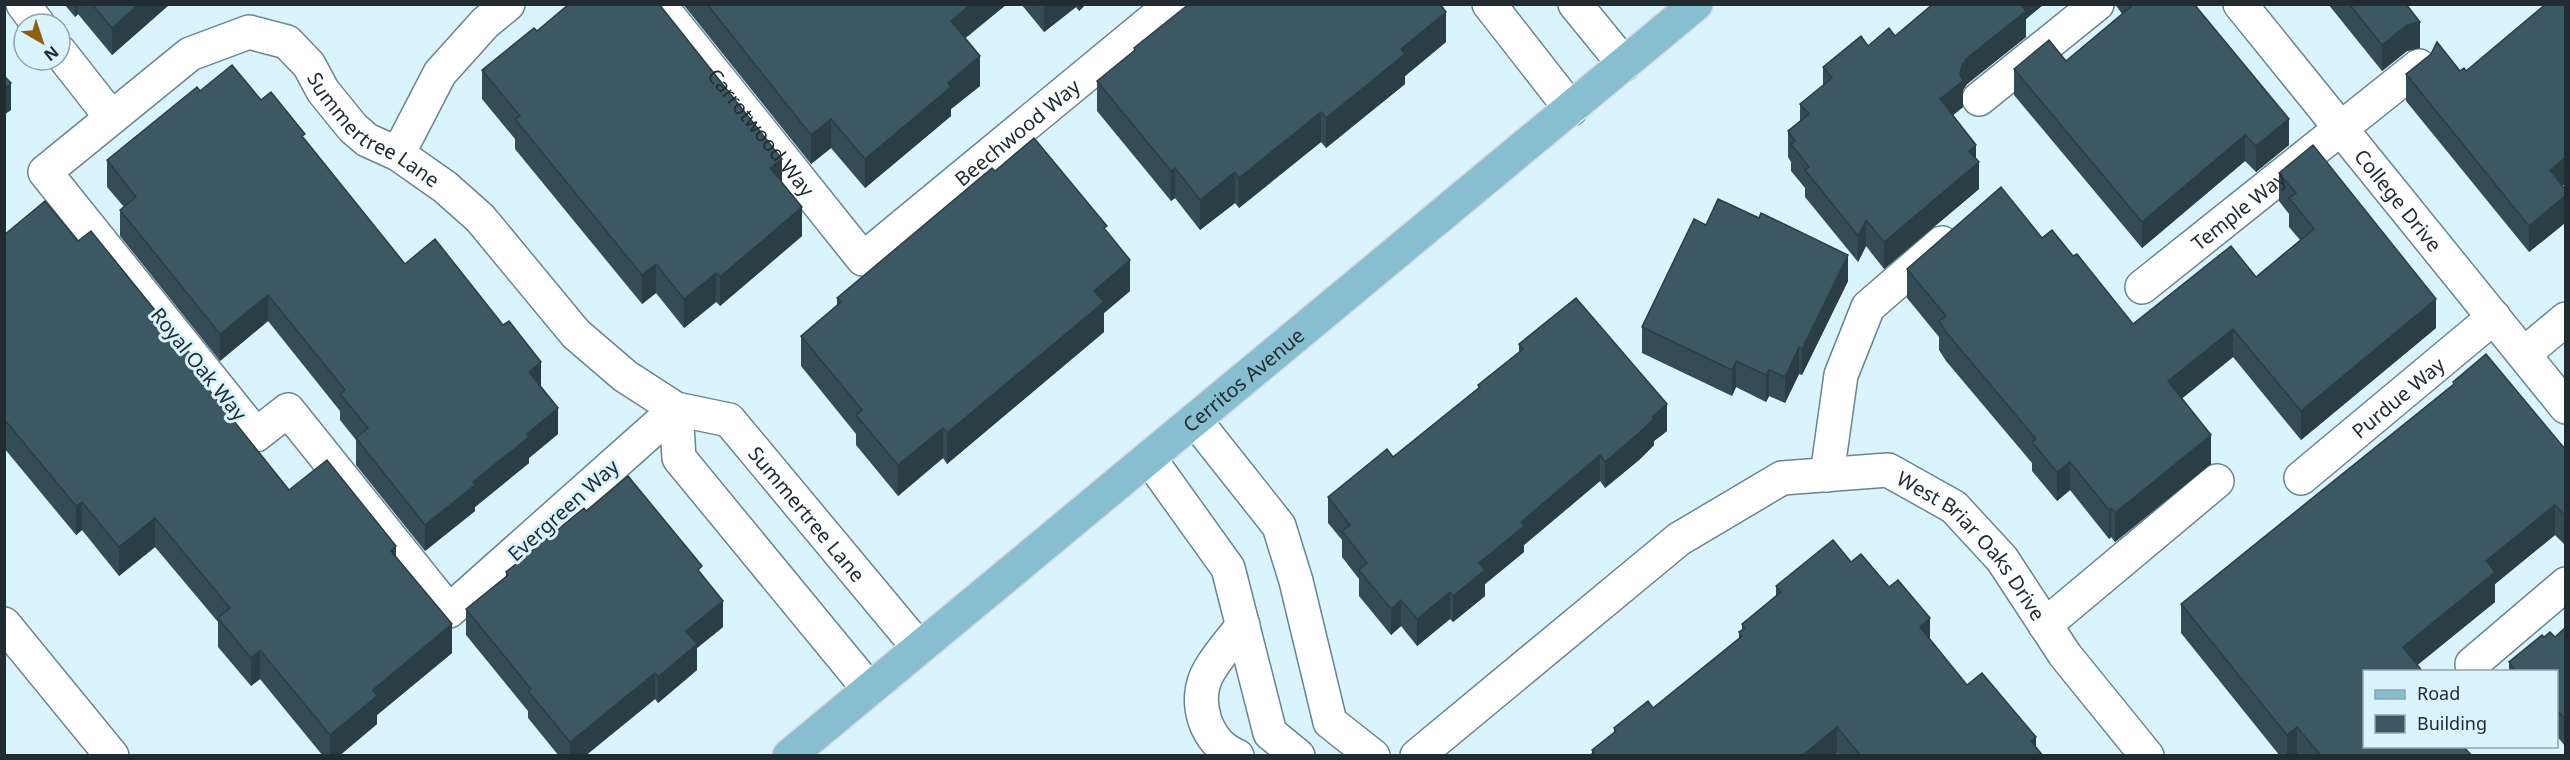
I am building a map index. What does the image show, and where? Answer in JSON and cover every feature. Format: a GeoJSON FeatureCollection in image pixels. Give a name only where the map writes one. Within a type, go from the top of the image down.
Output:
{"type":"FeatureCollection","features":[{"type":"Feature","properties":{"kind":"main road","name":"Cerritos Avenue"},"geometry":{"type":"LineString","coordinates":[[789,756],[1696,4]]}},
{"type":"Feature","properties":{"kind":"street"},"geometry":{"type":"LineString","coordinates":[[398,154],[440,73],[485,23],[508,4]]}},
{"type":"Feature","properties":{"kind":"street","name":"Carrotwood Way"},"geometry":{"type":"LineString","coordinates":[[659,4],[863,259]]}},
{"type":"Feature","properties":{"kind":"street","name":"Beechwood Way"},"geometry":{"type":"LineString","coordinates":[[863,259],[1172,4]]}},
{"type":"Feature","properties":{"kind":"street"},"geometry":{"type":"LineString","coordinates":[[1489,4],[1571,109]]}},
{"type":"Feature","properties":{"kind":"street"},"geometry":{"type":"LineString","coordinates":[[1575,4],[1624,64]]}},
{"type":"Feature","properties":{"kind":"street"},"geometry":{"type":"LineString","coordinates":[[1979,99],[2097,4]]}},
{"type":"Feature","properties":{"kind":"street","name":"College Drive"},"geometry":{"type":"LineString","coordinates":[[2240,4],[2565,407]]}},
{"type":"Feature","properties":{"kind":"street","name":"Summertree Lane"},"geometry":{"type":"LineString","coordinates":[[45,172],[190,54],[249,32],[287,42],[309,65],[323,91],[353,128],[367,140],[398,154],[445,187],[480,218],[576,334],[625,376],[676,409],[729,420],[919,648]]}},
{"type":"Feature","properties":{"kind":"street","name":"Temple Way"},"geometry":{"type":"LineString","coordinates":[[2142,288],[2419,66]]}},
{"type":"Feature","properties":{"kind":"street"},"geometry":{"type":"LineString","coordinates":[[72,67],[111,117]]}},
{"type":"Feature","properties":{"kind":"street","name":"Royal Oak Way"},"geometry":{"type":"LineString","coordinates":[[45,172],[256,435],[288,410],[449,611]]}},
{"type":"Feature","properties":{"kind":"street"},"geometry":{"type":"LineString","coordinates":[[1827,474],[1841,375],[1868,307],[1967,222]]}},
{"type":"Feature","properties":{"kind":"street","name":"Purdue Way"},"geometry":{"type":"LineString","coordinates":[[2301,478],[2494,317]]}},
{"type":"Feature","properties":{"kind":"street"},"geometry":{"type":"LineString","coordinates":[[2524,354],[2565,319]]}},
{"type":"Feature","properties":{"kind":"street"},"geometry":{"type":"LineString","coordinates":[[676,409],[679,458],[869,689]]}},
{"type":"Feature","properties":{"kind":"street","name":"Evergreen Way"},"geometry":{"type":"LineString","coordinates":[[449,611],[676,409]]}},
{"type":"Feature","properties":{"kind":"street"},"geometry":{"type":"LineString","coordinates":[[1195,420],[1279,526],[1296,581],[1330,722],[1373,756]]}},
{"type":"Feature","properties":{"kind":"street"},"geometry":{"type":"LineString","coordinates":[[1149,458],[1228,568],[1270,734],[1297,755],[1330,722]]}},
{"type":"Feature","properties":{"kind":"street","name":"West Briar Oaks Drive"},"geometry":{"type":"LineString","coordinates":[[1418,756],[1679,539],[1782,478],[1888,470],[1954,507],[2002,560],[2065,654],[2147,756]]}},
{"type":"Feature","properties":{"kind":"street"},"geometry":{"type":"LineString","coordinates":[[2045,625],[2217,481]]}},
{"type":"Feature","properties":{"kind":"street"},"geometry":{"type":"LineString","coordinates":[[2472,664],[2565,584]]}},
{"type":"Feature","properties":{"kind":"street"},"geometry":{"type":"LineString","coordinates":[[4,624],[112,756]]}},
{"type":"Feature","properties":{"kind":"street"},"geometry":{"type":"LineString","coordinates":[[1237,756],[1230,753],[1208,730],[1201,705],[1208,673],[1243,625]]}},
{"type":"Feature","properties":{"kind":"building"},"geometry":{"type":"Polygon","coordinates":[[[92,4],[139,4],[112,28],[92,4]]]}},
{"type":"Feature","properties":{"kind":"building"},"geometry":{"type":"Polygon","coordinates":[[[569,4],[659,4],[782,159],[770,168],[802,207],[720,277],[716,273],[684,299],[656,264],[642,275],[515,119],[520,116],[482,70],[534,28],[537,31],[569,4]]]}},
{"type":"Feature","properties":{"kind":"building"},"geometry":{"type":"Polygon","coordinates":[[[707,4],[971,4],[951,21],[980,56],[948,83],[951,87],[865,159],[831,119],[811,135],[707,4]]]}},
{"type":"Feature","properties":{"kind":"building"},"geometry":{"type":"Polygon","coordinates":[[[1189,4],[1440,4],[1446,12],[1401,49],[1405,54],[1326,118],[1321,112],[1239,178],[1235,172],[1200,200],[1175,168],[1171,171],[1097,81],[1189,4]]]}},
{"type":"Feature","properties":{"kind":"building"},"geometry":{"type":"Polygon","coordinates":[[[1933,4],[2021,4],[2026,11],[1967,58],[1962,65],[1960,75],[1963,81],[1940,99],[1976,145],[1969,151],[1979,162],[1884,242],[1866,220],[1858,236],[1805,170],[1809,167],[1791,144],[1795,141],[1788,131],[1809,114],[1800,104],[1832,78],[1823,67],[1861,36],[1868,46],[1889,28],[1895,36],[1933,4]]]}},
{"type":"Feature","properties":{"kind":"building"},"geometry":{"type":"Polygon","coordinates":[[[2134,4],[2194,4],[2289,119],[2256,146],[2245,135],[2142,222],[2014,69],[2049,40],[2066,61],[2134,4]]]}},
{"type":"Feature","properties":{"kind":"building"},"geometry":{"type":"Polygon","coordinates":[[[2349,4],[2406,4],[2420,22],[2407,25],[2382,45],[2349,4]]]}},
{"type":"Feature","properties":{"kind":"building"},"geometry":{"type":"Polygon","coordinates":[[[2546,4],[2565,4],[2565,158],[2550,170],[2565,189],[2565,196],[2529,226],[2406,74],[2431,54],[2437,42],[2460,71],[2464,68],[2466,71],[2546,4]]]}},
{"type":"Feature","properties":{"kind":"building"},"geometry":{"type":"Polygon","coordinates":[[[232,65],[261,100],[271,92],[305,134],[302,136],[405,264],[435,239],[503,325],[509,321],[541,362],[529,372],[558,408],[527,434],[529,437],[473,482],[475,485],[425,525],[356,438],[368,428],[340,394],[345,390],[268,295],[220,334],[120,210],[136,197],[107,160],[197,87],[200,91],[232,65]]]}},
{"type":"Feature","properties":{"kind":"building"},"geometry":{"type":"Polygon","coordinates":[[[4,76],[11,83],[4,89],[4,76]]]}},
{"type":"Feature","properties":{"kind":"building"},"geometry":{"type":"Polygon","coordinates":[[[1034,138],[1107,226],[1104,228],[1130,260],[1094,291],[1104,302],[947,433],[943,428],[898,465],[856,415],[862,410],[801,336],[841,302],[837,298],[992,168],[995,171],[1034,138]]]}},
{"type":"Feature","properties":{"kind":"building"},"geometry":{"type":"Polygon","coordinates":[[[2313,145],[2436,299],[2301,411],[2233,329],[2168,381],[2211,435],[2115,513],[2111,508],[2109,510],[2070,462],[2057,472],[2032,442],[2036,439],[1946,332],[1939,321],[1946,316],[1907,269],[2001,187],[2042,238],[2052,230],[2073,256],[2077,254],[2133,324],[2231,246],[2256,277],[2314,229],[2289,198],[2296,193],[2279,173],[2313,145]]]}},
{"type":"Feature","properties":{"kind":"building"},"geometry":{"type":"Polygon","coordinates":[[[1718,199],[1759,218],[1761,213],[1848,255],[1802,349],[1799,347],[1785,377],[1769,370],[1766,375],[1736,361],[1732,370],[1642,327],[1694,219],[1706,225],[1718,199]]]}},
{"type":"Feature","properties":{"kind":"building"},"geometry":{"type":"Polygon","coordinates":[[[45,201],[78,241],[91,231],[192,356],[186,361],[289,490],[327,460],[396,546],[391,551],[452,624],[373,690],[377,696],[330,735],[260,650],[251,658],[218,618],[230,608],[155,518],[119,547],[82,502],[76,506],[4,419],[4,235],[45,201]]]}},
{"type":"Feature","properties":{"kind":"building"},"geometry":{"type":"Polygon","coordinates":[[[1576,298],[1667,404],[1652,417],[1654,419],[1605,462],[1600,455],[1521,522],[1524,526],[1479,563],[1485,570],[1453,596],[1450,592],[1417,619],[1401,600],[1391,609],[1359,570],[1367,563],[1342,531],[1350,525],[1328,497],[1387,449],[1393,457],[1480,387],[1478,385],[1523,349],[1519,344],[1576,298]]]}},
{"type":"Feature","properties":{"kind":"building"},"geometry":{"type":"Polygon","coordinates":[[[2486,354],[2565,449],[2565,516],[2555,505],[2486,561],[2495,572],[2403,647],[2421,670],[2363,670],[2363,748],[2465,748],[2472,756],[2321,756],[2297,727],[2287,735],[2181,604],[2454,384],[2453,382],[2486,354]]]}},
{"type":"Feature","properties":{"kind":"building"},"geometry":{"type":"Polygon","coordinates":[[[628,476],[702,566],[698,570],[723,601],[686,631],[697,644],[658,677],[655,673],[570,742],[528,691],[531,689],[466,609],[508,575],[506,572],[584,508],[586,511],[628,476]]]}},
{"type":"Feature","properties":{"kind":"building"},"geometry":{"type":"Polygon","coordinates":[[[1833,540],[1851,562],[1861,554],[1889,587],[1898,580],[1930,618],[1920,627],[1967,685],[1982,673],[2036,737],[2031,741],[2043,756],[1861,756],[1837,727],[1802,756],[1590,756],[1594,752],[1592,750],[1616,731],[1614,728],[1648,701],[1653,708],[1742,636],[1739,632],[1745,628],[1742,624],[1781,592],[1776,586],[1833,540]]]}},
{"type":"Feature","properties":{"kind":"building"},"geometry":{"type":"Polygon","coordinates":[[[2565,628],[2565,719],[2558,711],[2558,670],[2515,670],[2509,662],[2542,635],[2544,637],[2550,632],[2555,637],[2565,628]]]}}]}
